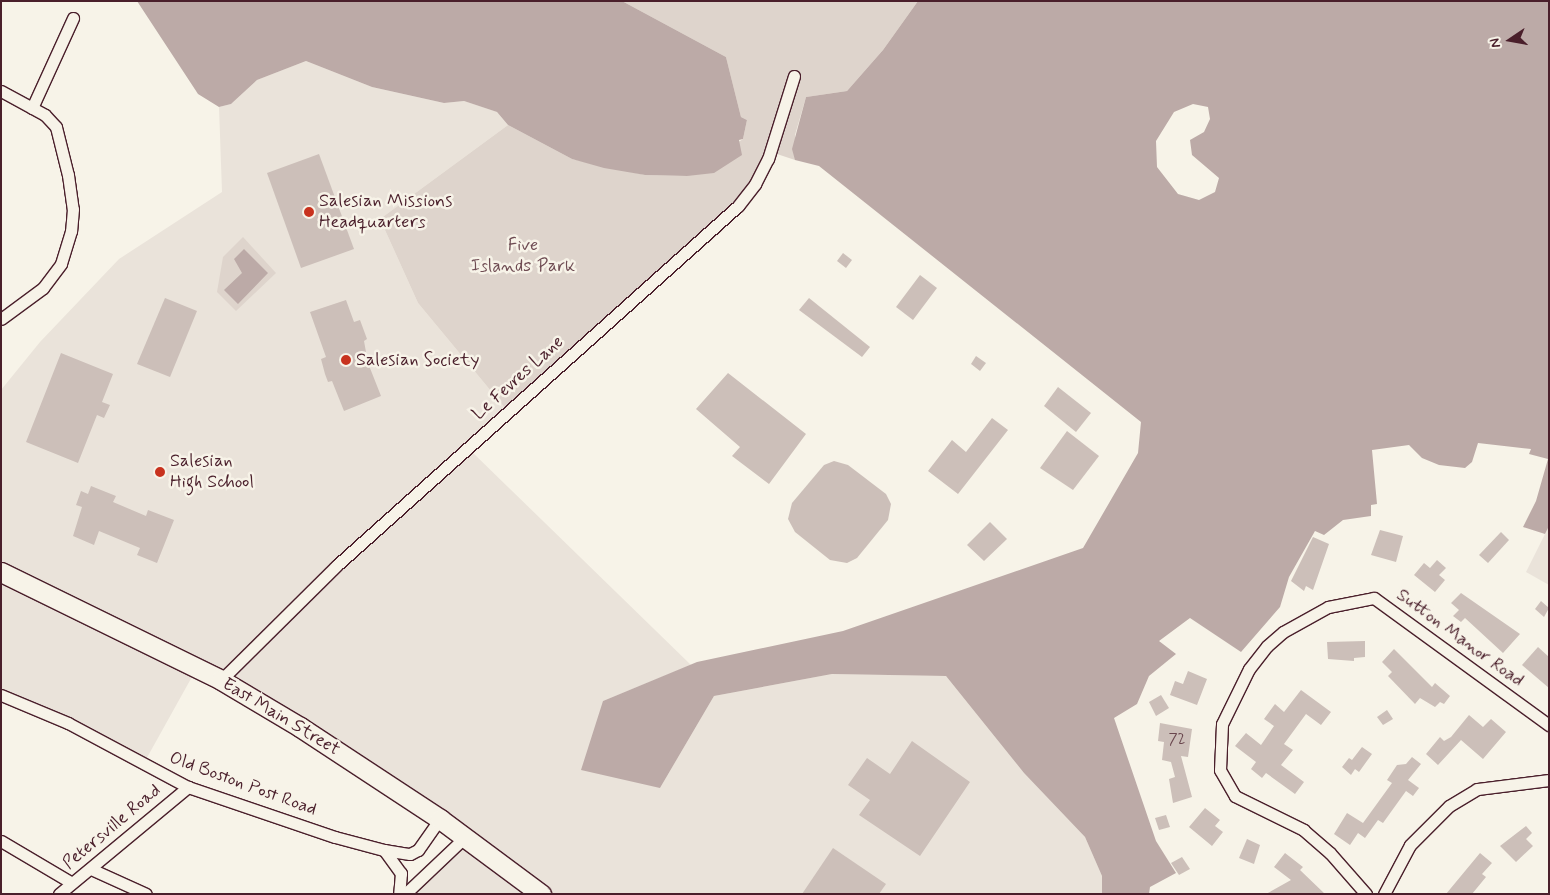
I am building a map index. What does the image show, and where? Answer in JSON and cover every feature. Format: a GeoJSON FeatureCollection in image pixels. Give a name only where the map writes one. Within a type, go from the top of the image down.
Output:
{"type":"FeatureCollection","features":[{"type":"Feature","properties":{"kind":"main road","name":"East Main Street"},"geometry":{"type":"LineString","coordinates":[[1,572],[221,680],[334,747],[465,836],[541,894]]}},
{"type":"Feature","properties":{"kind":"street"},"geometry":{"type":"LineString","coordinates":[[32,108],[74,18]]}},
{"type":"Feature","properties":{"kind":"street","name":"Le Fevres Lane"},"geometry":{"type":"LineString","coordinates":[[221,680],[336,566],[738,206],[755,184],[768,159],[794,76]]}},
{"type":"Feature","properties":{"kind":"street"},"geometry":{"type":"LineString","coordinates":[[1,91],[45,115],[56,127],[68,175],[73,210],[71,231],[61,264],[43,288],[1,320]]}},
{"type":"Feature","properties":{"kind":"street","name":"Sutton Manor Road"},"geometry":{"type":"LineString","coordinates":[[1366,894],[1330,853],[1304,830],[1235,796],[1220,770],[1219,744],[1222,724],[1232,698],[1249,668],[1267,646],[1283,632],[1328,607],[1374,598],[1457,656],[1549,725]]}},
{"type":"Feature","properties":{"kind":"street","name":"Old Boston Post Road"},"geometry":{"type":"LineString","coordinates":[[1,695],[68,723],[188,787],[384,850],[410,854],[418,850],[440,819]]}},
{"type":"Feature","properties":{"kind":"street"},"geometry":{"type":"LineString","coordinates":[[1384,894],[1410,845],[1449,806],[1477,789],[1548,780]]}},
{"type":"Feature","properties":{"kind":"street","name":"Petersville Road"},"geometry":{"type":"LineString","coordinates":[[59,894],[188,787]]}},
{"type":"Feature","properties":{"kind":"street"},"geometry":{"type":"LineString","coordinates":[[405,894],[465,836]]}},
{"type":"Feature","properties":{"kind":"street"},"geometry":{"type":"LineString","coordinates":[[1,841],[72,882]]}},
{"type":"Feature","properties":{"kind":"street"},"geometry":{"type":"LineString","coordinates":[[384,850],[401,873],[399,894]]}},
{"type":"Feature","properties":{"kind":"street"},"geometry":{"type":"LineString","coordinates":[[91,869],[146,894]]}},
{"type":"Feature","properties":{"kind":"shaded area"},"geometry":{"type":"Polygon","coordinates":[[[137,1],[622,1],[726,57],[741,117],[747,120],[743,139],[739,140],[742,155],[714,173],[687,176],[645,175],[604,168],[572,159],[508,125],[497,112],[464,101],[444,103],[372,87],[306,61],[257,80],[231,104],[219,107],[198,94],[137,1]]]}},
{"type":"Feature","properties":{"kind":"shaded area"},"geometry":{"type":"Polygon","coordinates":[[[918,1],[1549,1],[1549,526],[1545,534],[1523,527],[1536,501],[1548,459],[1529,454],[1531,449],[1478,443],[1472,462],[1465,468],[1439,465],[1422,458],[1409,445],[1372,450],[1377,504],[1371,505],[1371,516],[1343,520],[1324,535],[1315,531],[1289,577],[1280,607],[1241,652],[1190,618],[1159,641],[1176,654],[1149,676],[1137,704],[1114,718],[1156,841],[1176,873],[1150,887],[1149,894],[1102,894],[1102,876],[1085,837],[1024,773],[946,676],[832,674],[714,696],[660,788],[581,770],[603,701],[697,662],[843,631],[1083,548],[1138,453],[1141,422],[819,166],[795,160],[792,149],[806,97],[847,91],[883,50],[918,1]],[[1193,104],[1174,112],[1156,141],[1157,167],[1178,194],[1199,200],[1215,192],[1219,178],[1192,155],[1190,140],[1204,132],[1210,119],[1208,107],[1193,104]]]}},
{"type":"Feature","properties":{"kind":"shaded area"},"geometry":{"type":"Polygon","coordinates":[[[306,61],[372,87],[444,103],[464,101],[497,112],[508,125],[380,219],[418,303],[510,414],[470,450],[691,665],[603,701],[660,788],[714,696],[832,674],[946,676],[1024,773],[1085,837],[1102,876],[1102,894],[411,894],[465,842],[198,666],[144,763],[1,692],[1,390],[40,342],[119,259],[222,192],[219,107],[231,104],[257,80],[306,61]]]}},
{"type":"Feature","properties":{"kind":"shaded area"},"geometry":{"type":"Polygon","coordinates":[[[244,249],[268,273],[238,304],[224,290],[242,273],[234,259],[244,249]]]}},
{"type":"Feature","properties":{"kind":"shaded area"},"geometry":{"type":"Polygon","coordinates":[[[1549,526],[1549,585],[1526,572],[1549,526]]]}},
{"type":"Feature","properties":{"kind":"green space","name":"Five Islands Park"},"geometry":{"type":"Polygon","coordinates":[[[622,1],[918,1],[883,50],[847,91],[806,97],[795,135],[795,160],[777,154],[752,198],[721,232],[510,414],[418,303],[380,219],[508,125],[572,159],[645,175],[687,176],[743,139],[747,120],[741,117],[726,57],[622,1]]]}},
{"type":"Feature","properties":{"kind":"green space"},"geometry":{"type":"Polygon","coordinates":[[[243,237],[276,273],[236,311],[217,292],[223,257],[243,237]]]}},
{"type":"Feature","properties":{"kind":"building"},"geometry":{"type":"Polygon","coordinates":[[[319,154],[354,249],[301,268],[267,173],[319,154]]]}},
{"type":"Feature","properties":{"kind":"building"},"geometry":{"type":"Polygon","coordinates":[[[843,253],[852,260],[846,268],[837,261],[843,253]]]}},
{"type":"Feature","properties":{"kind":"building"},"geometry":{"type":"Polygon","coordinates":[[[920,275],[937,288],[913,320],[896,307],[920,275]]]}},
{"type":"Feature","properties":{"kind":"building"},"geometry":{"type":"Polygon","coordinates":[[[165,298],[197,311],[170,377],[137,364],[165,298]]]}},
{"type":"Feature","properties":{"kind":"building"},"geometry":{"type":"Polygon","coordinates":[[[809,298],[870,347],[862,357],[799,310],[809,298]]]}},
{"type":"Feature","properties":{"kind":"building"},"geometry":{"type":"Polygon","coordinates":[[[346,300],[354,322],[360,320],[367,339],[364,341],[368,363],[381,396],[344,411],[332,381],[328,382],[325,374],[321,359],[326,357],[310,312],[346,300]]]}},
{"type":"Feature","properties":{"kind":"building"},"geometry":{"type":"Polygon","coordinates":[[[61,353],[113,374],[102,402],[110,405],[104,418],[97,415],[78,463],[26,442],[61,353]]]}},
{"type":"Feature","properties":{"kind":"building"},"geometry":{"type":"Polygon","coordinates":[[[976,356],[986,363],[980,371],[971,364],[976,356]]]}},
{"type":"Feature","properties":{"kind":"building"},"geometry":{"type":"Polygon","coordinates":[[[728,373],[806,434],[769,484],[732,456],[740,447],[696,409],[728,373]]]}},
{"type":"Feature","properties":{"kind":"building"},"geometry":{"type":"Polygon","coordinates":[[[1058,387],[1091,413],[1076,432],[1044,406],[1058,387]]]}},
{"type":"Feature","properties":{"kind":"building"},"geometry":{"type":"Polygon","coordinates":[[[992,418],[1008,430],[958,494],[928,471],[952,440],[966,452],[992,418]]]}},
{"type":"Feature","properties":{"kind":"building"},"geometry":{"type":"Polygon","coordinates":[[[1067,431],[1099,456],[1073,490],[1040,468],[1067,431]]]}},
{"type":"Feature","properties":{"kind":"building"},"geometry":{"type":"Polygon","coordinates":[[[834,461],[848,465],[886,494],[891,504],[888,520],[857,558],[847,563],[830,560],[795,532],[788,519],[792,503],[824,465],[834,461]]]}},
{"type":"Feature","properties":{"kind":"building"},"geometry":{"type":"Polygon","coordinates":[[[91,486],[116,496],[113,502],[146,516],[148,510],[174,520],[157,563],[137,555],[140,548],[99,531],[94,545],[73,536],[82,507],[76,505],[81,491],[88,494],[91,486]]]}},
{"type":"Feature","properties":{"kind":"building"},"geometry":{"type":"Polygon","coordinates":[[[990,522],[1007,539],[984,561],[967,545],[990,522]]]}},
{"type":"Feature","properties":{"kind":"building"},"geometry":{"type":"Polygon","coordinates":[[[1380,530],[1403,536],[1396,562],[1371,555],[1380,530]]]}},
{"type":"Feature","properties":{"kind":"building"},"geometry":{"type":"Polygon","coordinates":[[[1501,532],[1509,540],[1488,563],[1479,555],[1501,532]]]}},
{"type":"Feature","properties":{"kind":"building"},"geometry":{"type":"Polygon","coordinates":[[[1313,537],[1329,544],[1313,590],[1306,586],[1304,591],[1291,581],[1313,537]]]}},
{"type":"Feature","properties":{"kind":"building"},"geometry":{"type":"Polygon","coordinates":[[[1437,560],[1446,568],[1439,575],[1445,580],[1435,592],[1414,575],[1424,563],[1430,568],[1437,560]]]}},
{"type":"Feature","properties":{"kind":"building"},"geometry":{"type":"Polygon","coordinates":[[[1461,593],[1520,634],[1503,653],[1465,618],[1461,622],[1453,616],[1459,610],[1451,603],[1461,593]]]}},
{"type":"Feature","properties":{"kind":"building"},"geometry":{"type":"Polygon","coordinates":[[[1541,601],[1549,608],[1544,617],[1535,609],[1541,601]]]}},
{"type":"Feature","properties":{"kind":"building"},"geometry":{"type":"Polygon","coordinates":[[[1365,641],[1365,657],[1354,658],[1354,661],[1328,659],[1327,642],[1365,641]]]}},
{"type":"Feature","properties":{"kind":"building"},"geometry":{"type":"Polygon","coordinates":[[[1538,647],[1549,657],[1549,688],[1522,665],[1538,647]]]}},
{"type":"Feature","properties":{"kind":"building"},"geometry":{"type":"Polygon","coordinates":[[[1394,649],[1432,687],[1435,683],[1450,696],[1444,704],[1440,702],[1435,707],[1420,698],[1415,704],[1388,676],[1392,672],[1382,662],[1394,649]]]}},
{"type":"Feature","properties":{"kind":"building"},"geometry":{"type":"Polygon","coordinates":[[[1188,671],[1207,679],[1197,705],[1170,695],[1175,681],[1183,684],[1188,671]]]}},
{"type":"Feature","properties":{"kind":"building"},"geometry":{"type":"Polygon","coordinates":[[[1301,690],[1331,712],[1321,725],[1306,714],[1284,744],[1293,750],[1281,765],[1304,782],[1295,794],[1266,773],[1262,778],[1251,769],[1256,762],[1235,746],[1246,733],[1261,745],[1274,726],[1264,719],[1275,704],[1284,712],[1301,690]]]}},
{"type":"Feature","properties":{"kind":"building"},"geometry":{"type":"Polygon","coordinates":[[[1161,695],[1169,708],[1156,716],[1149,702],[1161,695]]]}},
{"type":"Feature","properties":{"kind":"building"},"geometry":{"type":"Polygon","coordinates":[[[1387,710],[1393,719],[1383,725],[1377,717],[1387,710]]]}},
{"type":"Feature","properties":{"kind":"building"},"geometry":{"type":"Polygon","coordinates":[[[1469,715],[1483,727],[1491,719],[1506,732],[1483,759],[1461,740],[1438,765],[1426,754],[1440,737],[1444,741],[1451,737],[1469,715]]]}},
{"type":"Feature","properties":{"kind":"building"},"geometry":{"type":"Polygon","coordinates":[[[1160,723],[1192,729],[1188,757],[1181,756],[1192,797],[1173,803],[1169,779],[1175,777],[1171,762],[1162,760],[1164,742],[1158,741],[1160,723]]]}},
{"type":"Feature","properties":{"kind":"building"},"geometry":{"type":"Polygon","coordinates":[[[912,741],[970,782],[920,856],[859,815],[870,800],[848,785],[867,758],[890,774],[912,741]]]}},
{"type":"Feature","properties":{"kind":"building"},"geometry":{"type":"Polygon","coordinates":[[[1362,747],[1372,754],[1359,772],[1355,769],[1351,775],[1342,767],[1349,758],[1352,760],[1362,747]]]}},
{"type":"Feature","properties":{"kind":"building"},"geometry":{"type":"Polygon","coordinates":[[[1412,757],[1421,764],[1408,780],[1419,788],[1413,796],[1406,791],[1383,823],[1378,820],[1365,838],[1358,833],[1350,845],[1334,834],[1347,813],[1363,823],[1392,783],[1387,780],[1397,765],[1406,764],[1412,757]]]}},
{"type":"Feature","properties":{"kind":"building"},"geometry":{"type":"Polygon","coordinates":[[[1205,808],[1220,820],[1215,826],[1223,832],[1212,846],[1189,827],[1205,808]]]}},
{"type":"Feature","properties":{"kind":"building"},"geometry":{"type":"Polygon","coordinates":[[[1166,815],[1170,827],[1159,830],[1155,818],[1166,815]]]}},
{"type":"Feature","properties":{"kind":"building"},"geometry":{"type":"Polygon","coordinates":[[[1526,826],[1532,833],[1526,839],[1533,846],[1516,862],[1500,846],[1526,826]]]}},
{"type":"Feature","properties":{"kind":"building"},"geometry":{"type":"Polygon","coordinates":[[[1247,839],[1260,845],[1254,864],[1239,858],[1247,839]]]}},
{"type":"Feature","properties":{"kind":"building"},"geometry":{"type":"Polygon","coordinates":[[[833,848],[886,884],[879,894],[802,894],[833,848]]]}},
{"type":"Feature","properties":{"kind":"building"},"geometry":{"type":"Polygon","coordinates":[[[1285,853],[1303,867],[1300,870],[1325,894],[1266,894],[1291,880],[1274,867],[1285,853]]]}},
{"type":"Feature","properties":{"kind":"building"},"geometry":{"type":"Polygon","coordinates":[[[1480,853],[1492,863],[1482,874],[1486,877],[1472,894],[1446,894],[1480,853]]]}},
{"type":"Feature","properties":{"kind":"building"},"geometry":{"type":"Polygon","coordinates":[[[1182,857],[1190,869],[1179,875],[1171,863],[1182,857]]]}},
{"type":"Feature","properties":{"kind":"place","name":"Salesian Missions Headquarters"},"geometry":{"type":"Point","coordinates":[309,212]}},
{"type":"Feature","properties":{"kind":"place","name":"Salesian Society"},"geometry":{"type":"Point","coordinates":[346,360]}},
{"type":"Feature","properties":{"kind":"place","name":"Salesian High School"},"geometry":{"type":"Point","coordinates":[160,472]}}]}
